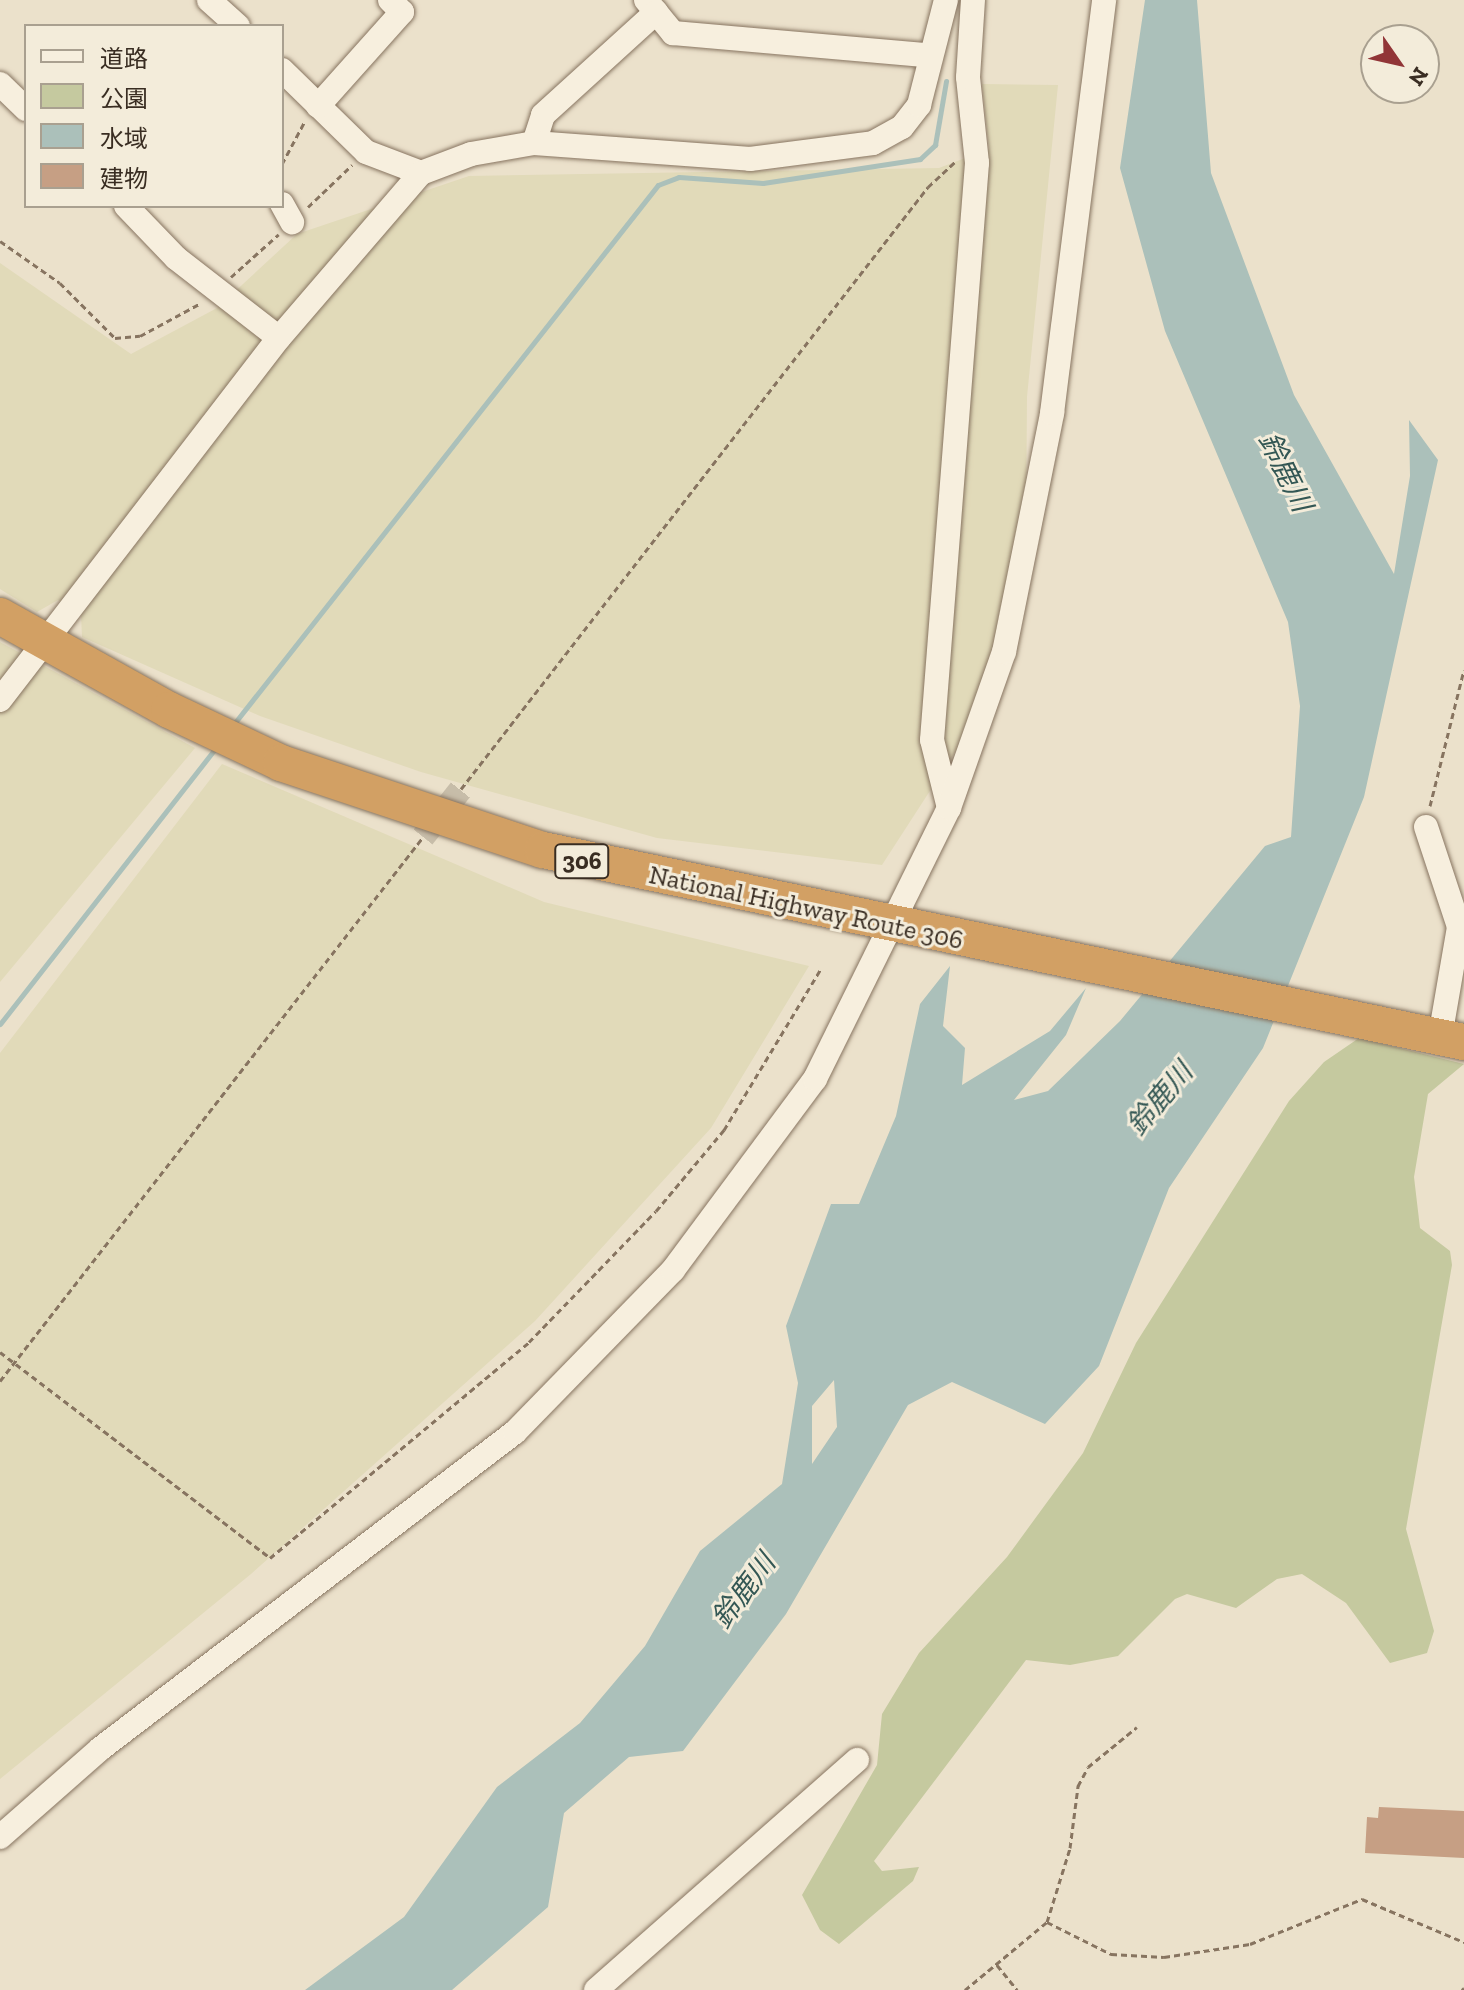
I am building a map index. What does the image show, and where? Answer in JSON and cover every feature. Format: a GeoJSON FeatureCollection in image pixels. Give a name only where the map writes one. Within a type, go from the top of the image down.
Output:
{"type":"FeatureCollection","features":[{"type":"Feature","properties":{"kind":"highway","name":"National Highway Route 306"},"geometry":{"type":"LineString","coordinates":[[0,616],[169,710],[281,763],[543,850],[899,928],[1448,1039]]}},
{"type":"Feature","properties":{"kind":"street"},"geometry":{"type":"LineString","coordinates":[[209,0],[236,24]]}},
{"type":"Feature","properties":{"kind":"street"},"geometry":{"type":"LineString","coordinates":[[318,106],[402,12],[390,0]]}},
{"type":"Feature","properties":{"kind":"street"},"geometry":{"type":"LineString","coordinates":[[0,700],[279,338],[421,173],[471,154],[534,143],[750,159],[848,149],[889,135],[912,117],[924,91],[927,55],[946,0]]}},
{"type":"Feature","properties":{"kind":"street"},"geometry":{"type":"LineString","coordinates":[[949,808],[932,740],[968,318],[977,163],[971,144],[973,0]]}},
{"type":"Feature","properties":{"kind":"street"},"geometry":{"type":"LineString","coordinates":[[0,1837],[100,1749],[459,1478],[584,1367],[745,1183],[815,1079],[899,928],[949,808],[1004,652],[1035,528],[1104,0]]}},
{"type":"Feature","properties":{"kind":"street"},"geometry":{"type":"LineString","coordinates":[[534,143],[543,115],[651,6],[673,33],[927,55]]}},
{"type":"Feature","properties":{"kind":"street"},"geometry":{"type":"LineString","coordinates":[[284,72],[366,152],[421,173]]}},
{"type":"Feature","properties":{"kind":"street"},"geometry":{"type":"LineString","coordinates":[[0,84],[24,107]]}},
{"type":"Feature","properties":{"kind":"street"},"geometry":{"type":"LineString","coordinates":[[128,208],[176,258],[279,338]]}},
{"type":"Feature","properties":{"kind":"street"},"geometry":{"type":"LineString","coordinates":[[1426,827],[1459,927],[1448,1039]]}},
{"type":"Feature","properties":{"kind":"street"},"geometry":{"type":"LineString","coordinates":[[596,1990],[857,1760]]}},
{"type":"Feature","properties":{"kind":"path"},"geometry":{"type":"LineString","coordinates":[[284,159],[295,132],[318,106]]}},
{"type":"Feature","properties":{"kind":"path"},"geometry":{"type":"LineString","coordinates":[[461,789],[928,187],[971,144]]}},
{"type":"Feature","properties":{"kind":"path"},"geometry":{"type":"LineString","coordinates":[[1426,827],[1464,670]]}},
{"type":"Feature","properties":{"kind":"path"},"geometry":{"type":"LineString","coordinates":[[0,1381],[423,837]]}},
{"type":"Feature","properties":{"kind":"path"},"geometry":{"type":"LineString","coordinates":[[0,1352],[270,1558],[529,1342],[656,1211],[724,1130],[820,970]]}},
{"type":"Feature","properties":{"kind":"path"},"geometry":{"type":"LineString","coordinates":[[965,1990],[1047,1922],[1070,1848],[1078,1786],[1088,1767],[1137,1727]]}},
{"type":"Feature","properties":{"kind":"path"},"geometry":{"type":"LineString","coordinates":[[1047,1922],[1111,1954],[1164,1957],[1250,1944],[1362,1899],[1464,1942]]}},
{"type":"Feature","properties":{"kind":"path"},"geometry":{"type":"LineString","coordinates":[[997,1965],[1017,1990]]}},
{"type":"Feature","properties":{"kind":"shaded area"},"geometry":{"type":"Polygon","coordinates":[[[982,84],[1058,85],[1027,397],[1026,529],[970,729],[882,865],[657,838],[421,772],[260,716],[82,637],[81,614],[58,600],[37,612],[0,589],[0,263],[131,354],[217,308],[297,234],[469,176],[939,168],[989,149],[982,84]]]}},
{"type":"Feature","properties":{"kind":"shaded area"},"geometry":{"type":"Polygon","coordinates":[[[0,642],[195,748],[0,982],[0,642]]]}},
{"type":"Feature","properties":{"kind":"shaded area"},"geometry":{"type":"Polygon","coordinates":[[[222,764],[544,902],[809,966],[711,1128],[535,1321],[251,1574],[0,1779],[0,1053],[222,764]]]}},
{"type":"Feature","properties":{"kind":"green space"},"geometry":{"type":"Polygon","coordinates":[[[1359,1038],[1464,1064],[1428,1094],[1414,1177],[1420,1228],[1450,1251],[1452,1265],[1406,1529],[1434,1631],[1427,1653],[1390,1663],[1346,1603],[1302,1574],[1277,1579],[1236,1608],[1187,1594],[1175,1599],[1118,1656],[1070,1665],[1026,1660],[874,1861],[882,1871],[919,1867],[913,1881],[839,1944],[820,1930],[802,1895],[877,1765],[882,1714],[919,1653],[1007,1557],[1083,1453],[1136,1343],[1289,1101],[1324,1062],[1359,1038]]]}},
{"type":"Feature","properties":{"kind":"water","name":"鈴鹿川"},"geometry":{"type":"Polygon","coordinates":[[[1145,0],[1197,0],[1211,173],[1294,395],[1394,574],[1410,476],[1409,420],[1438,460],[1364,797],[1263,1048],[1169,1188],[1099,1366],[1045,1424],[952,1382],[908,1405],[786,1614],[683,1751],[629,1757],[564,1813],[548,1907],[452,1990],[305,1990],[404,1917],[497,1787],[580,1723],[645,1646],[700,1551],[782,1484],[798,1383],[786,1326],[831,1204],[859,1204],[896,1116],[920,1004],[950,966],[943,1026],[965,1048],[962,1085],[1050,1031],[1086,988],[1066,1035],[1014,1100],[1048,1091],[1120,1021],[1265,846],[1291,837],[1300,706],[1288,622],[1165,331],[1120,168],[1145,0]],[[834,1380],[812,1406],[812,1464],[837,1427],[834,1380]]]}},
{"type":"Feature","properties":{"kind":"building"},"geometry":{"type":"Polygon","coordinates":[[[1379,1807],[1464,1811],[1464,1858],[1365,1853],[1367,1817],[1378,1818],[1379,1807]]]}},
{"type":"Feature","properties":{"kind":"waterway"},"geometry":{"type":"LineString","coordinates":[[233,725],[658,185],[679,177],[763,183],[920,159],[935,145],[946,81]]}},
{"type":"Feature","properties":{"kind":"waterway"},"geometry":{"type":"LineString","coordinates":[[0,1024],[217,746]]}},
{"type":"Feature","properties":{"kind":"tunnel"},"geometry":{"type":"LineString","coordinates":[[423,837],[461,789]]}}]}
